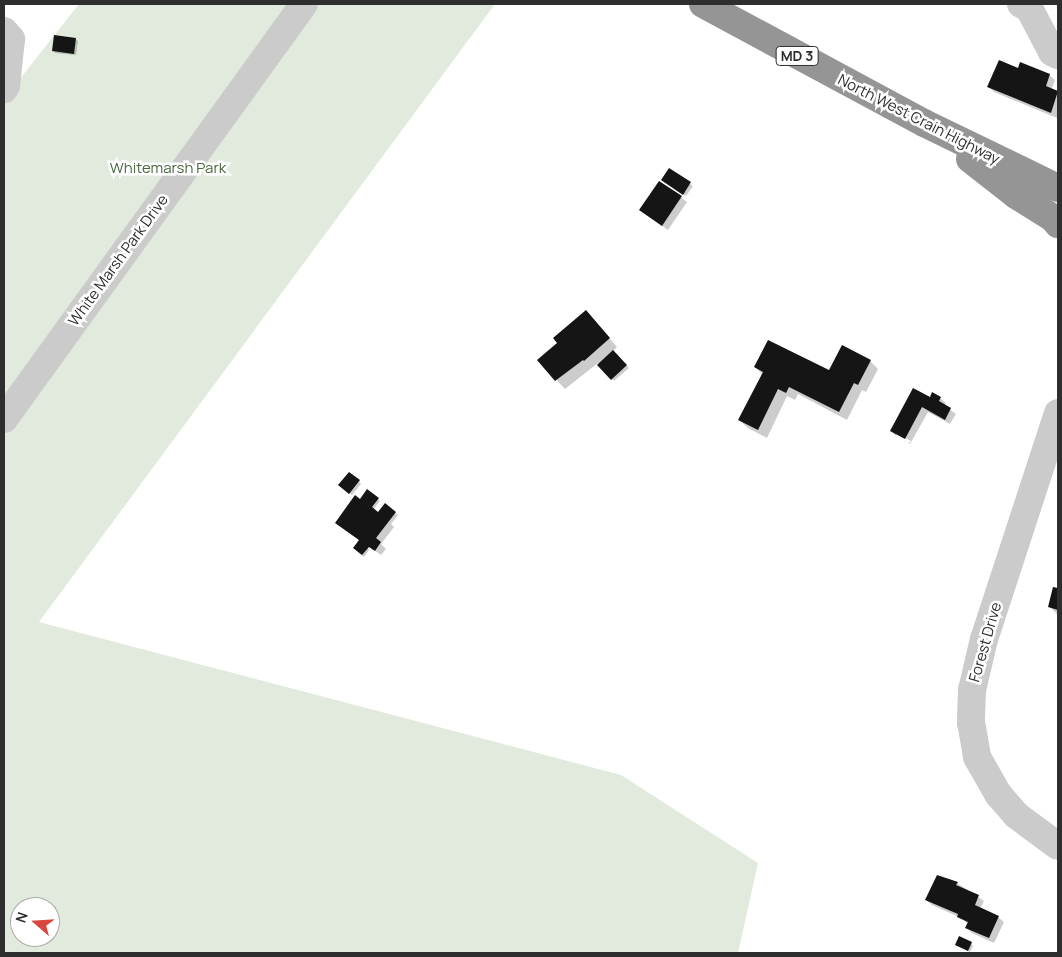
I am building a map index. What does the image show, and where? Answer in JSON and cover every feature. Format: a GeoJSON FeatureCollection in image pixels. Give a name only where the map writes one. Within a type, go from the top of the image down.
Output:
{"type":"FeatureCollection","features":[{"type":"Feature","properties":{"kind":"highway","name":"North West Crain Highway"},"geometry":{"type":"LineString","coordinates":[[703,4],[924,122],[1058,188]]}},
{"type":"Feature","properties":{"kind":"highway"},"geometry":{"type":"LineString","coordinates":[[924,122],[1021,153],[1058,168]]}},
{"type":"Feature","properties":{"kind":"highway"},"geometry":{"type":"LineString","coordinates":[[924,122],[1016,195],[1053,218],[1058,224]]}},
{"type":"Feature","properties":{"kind":"street","name":"White Marsh Park Drive"},"geometry":{"type":"LineString","coordinates":[[4,419],[304,4]]}},
{"type":"Feature","properties":{"kind":"street"},"geometry":{"type":"LineString","coordinates":[[1022,4],[1050,25],[1052,52],[1058,54]]}},
{"type":"Feature","properties":{"kind":"street"},"geometry":{"type":"LineString","coordinates":[[4,31],[11,39],[6,86],[4,89]]}},
{"type":"Feature","properties":{"kind":"street","name":"Forest Drive"},"geometry":{"type":"LineString","coordinates":[[1058,413],[984,639],[972,690],[971,722],[977,757],[998,794],[1016,815],[1058,846]]}},
{"type":"Feature","properties":{"kind":"green space","name":"Whitemarsh Park"},"geometry":{"type":"Polygon","coordinates":[[[79,4],[495,4],[39,622],[621,775],[758,863],[738,953],[4,953],[4,99],[79,4]]]}},
{"type":"Feature","properties":{"kind":"building"},"geometry":{"type":"Polygon","coordinates":[[[54,35],[76,38],[74,54],[52,51],[54,35]]]}},
{"type":"Feature","properties":{"kind":"building"},"geometry":{"type":"Polygon","coordinates":[[[999,60],[1018,68],[1020,62],[1050,74],[1046,86],[1058,91],[1051,113],[987,87],[999,60]]]}},
{"type":"Feature","properties":{"kind":"building"},"geometry":{"type":"Polygon","coordinates":[[[669,168],[691,182],[683,195],[661,180],[669,168]]]}},
{"type":"Feature","properties":{"kind":"building"},"geometry":{"type":"Polygon","coordinates":[[[659,181],[682,196],[662,226],[639,210],[659,181]]]}},
{"type":"Feature","properties":{"kind":"building"},"geometry":{"type":"Polygon","coordinates":[[[586,310],[610,338],[584,361],[555,381],[537,360],[557,343],[553,338],[586,310]]]}},
{"type":"Feature","properties":{"kind":"building"},"geometry":{"type":"Polygon","coordinates":[[[768,340],[829,370],[842,345],[871,360],[858,385],[854,383],[839,412],[789,387],[786,393],[778,389],[758,430],[738,420],[763,372],[754,367],[768,340]]]}},
{"type":"Feature","properties":{"kind":"building"},"geometry":{"type":"Polygon","coordinates":[[[613,350],[627,365],[611,380],[597,365],[613,350]]]}},
{"type":"Feature","properties":{"kind":"building"},"geometry":{"type":"Polygon","coordinates":[[[913,388],[930,397],[932,392],[941,397],[939,401],[951,408],[945,420],[922,407],[905,439],[890,431],[913,388]]]}},
{"type":"Feature","properties":{"kind":"building"},"geometry":{"type":"Polygon","coordinates":[[[349,472],[360,480],[349,494],[338,485],[349,472]]]}},
{"type":"Feature","properties":{"kind":"building"},"geometry":{"type":"Polygon","coordinates":[[[367,489],[379,498],[372,507],[378,512],[385,503],[396,512],[376,538],[381,542],[375,551],[369,547],[362,555],[353,548],[359,540],[335,523],[355,495],[360,499],[367,489]]]}},
{"type":"Feature","properties":{"kind":"building"},"geometry":{"type":"Polygon","coordinates":[[[1053,587],[1058,588],[1058,610],[1048,607],[1053,587]]]}},
{"type":"Feature","properties":{"kind":"building"},"geometry":{"type":"Polygon","coordinates":[[[937,875],[958,882],[956,885],[979,895],[975,905],[999,916],[989,938],[965,928],[968,922],[957,917],[958,914],[925,900],[937,875]]]}},
{"type":"Feature","properties":{"kind":"building"},"geometry":{"type":"Polygon","coordinates":[[[959,936],[972,942],[968,951],[955,945],[959,936]]]}}]}
